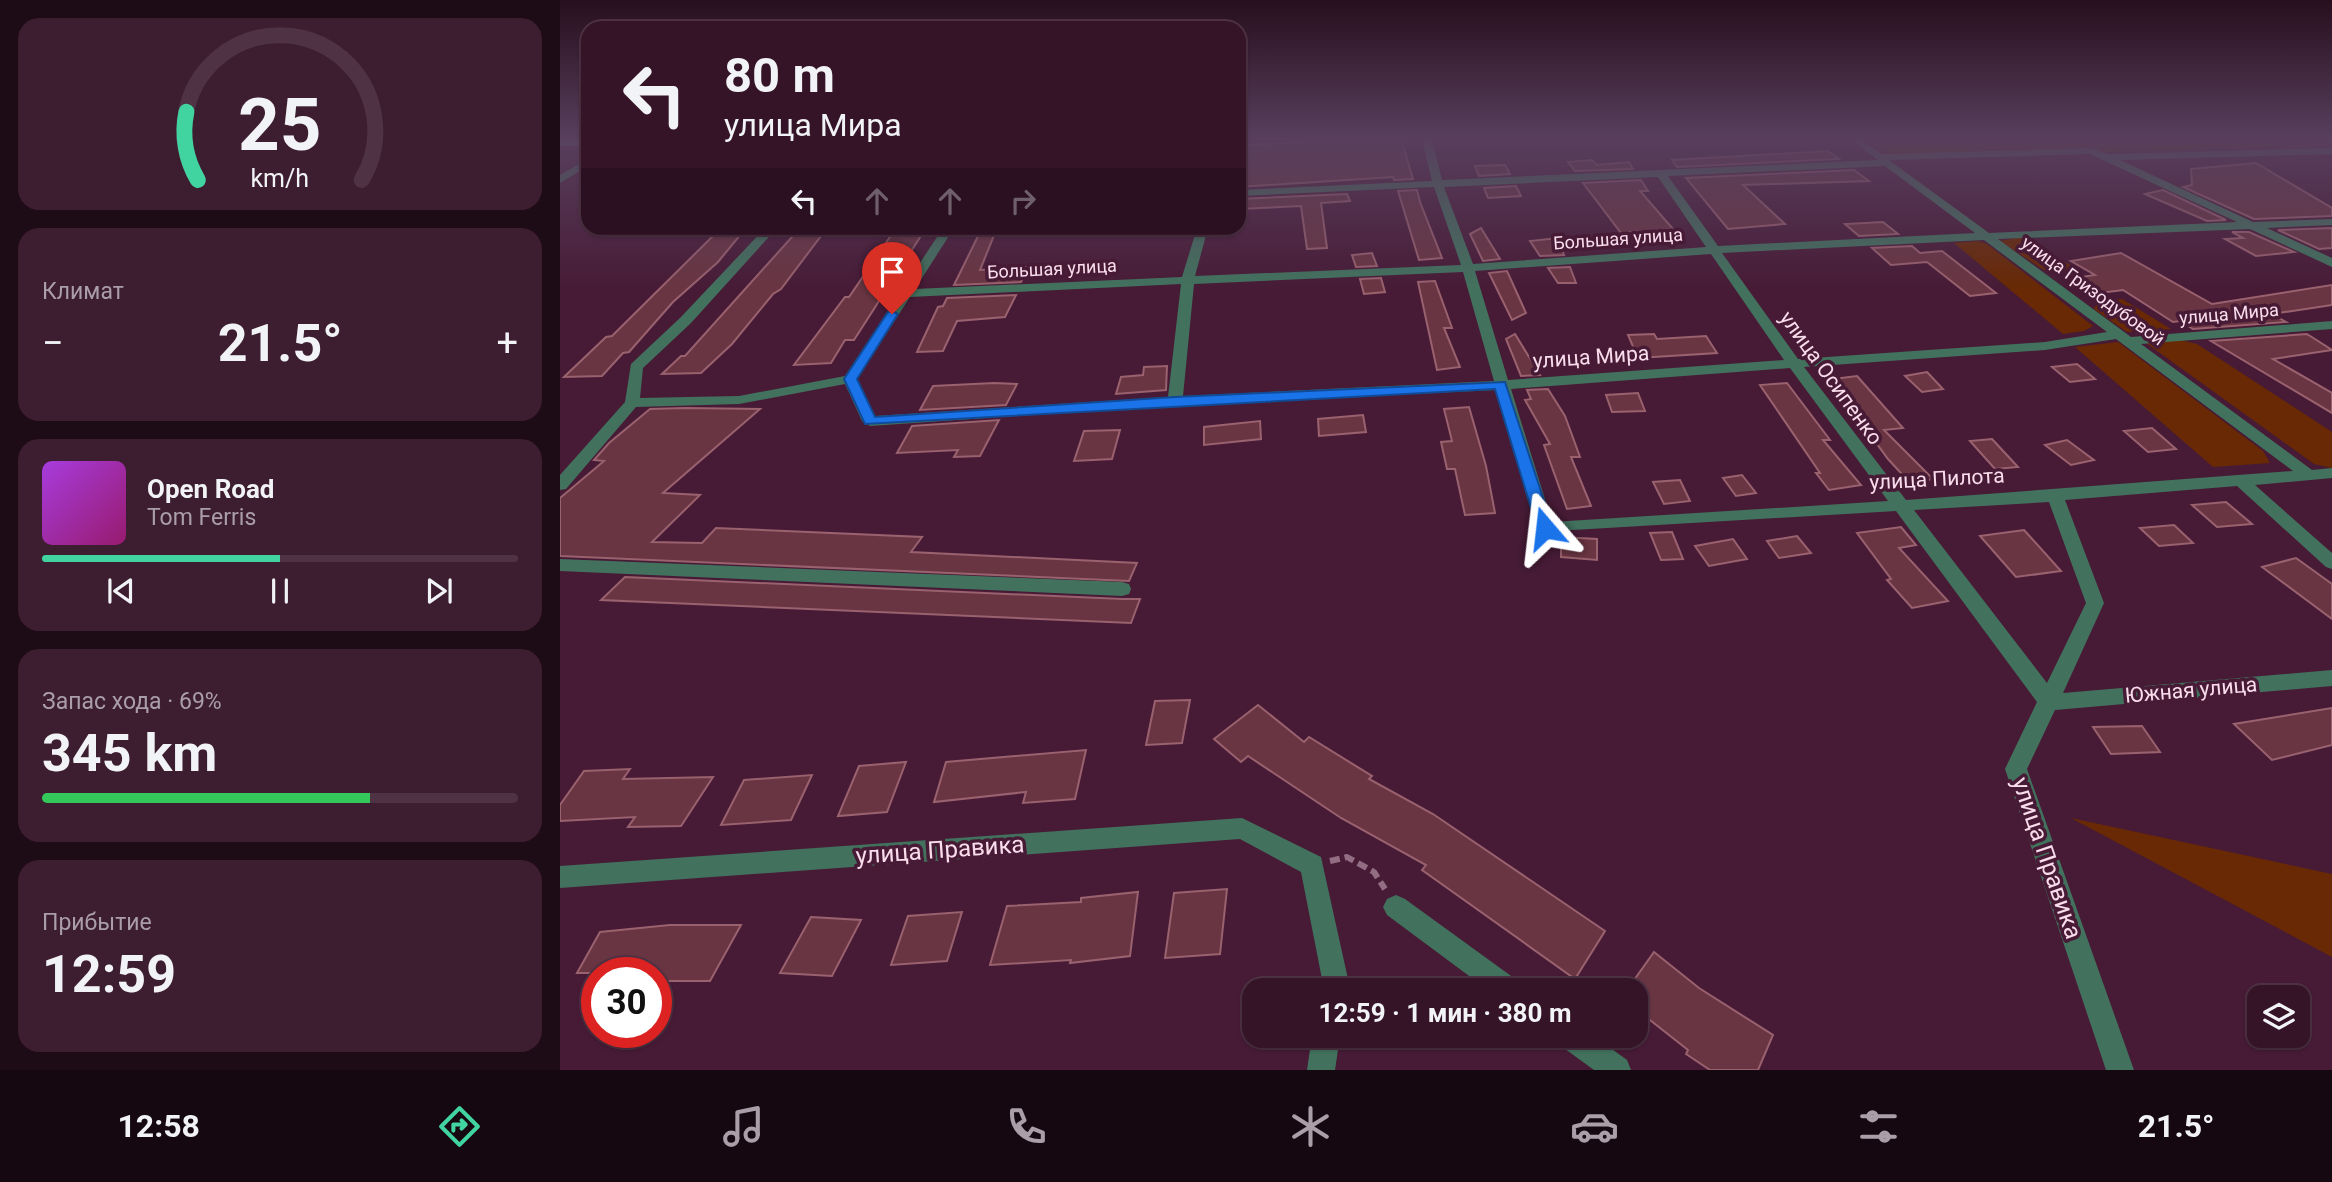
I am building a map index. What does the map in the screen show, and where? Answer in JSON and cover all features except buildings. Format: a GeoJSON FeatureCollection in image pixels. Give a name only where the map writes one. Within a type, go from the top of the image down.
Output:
{"type":"FeatureCollection","features":[{"type":"Feature","properties":{"kind":"street"},"geometry":{"type":"LineString","coordinates":[[1246,193],[1340,189]]}},
{"type":"Feature","properties":{"kind":"street"},"geometry":{"type":"LineString","coordinates":[[1439,189],[1468,268],[1500,385]]}},
{"type":"Feature","properties":{"kind":"street","name":"улица Осипенко"},"geometry":{"type":"LineString","coordinates":[[1671,189],[1896,504],[2049,702]]}},
{"type":"Feature","properties":{"kind":"street","name":"улица Гризодубовой"},"geometry":{"type":"LineString","coordinates":[[1921,189],[2307,474]]}},
{"type":"Feature","properties":{"kind":"street"},"geometry":{"type":"LineString","coordinates":[[2175,189],[2332,263]]}},
{"type":"Feature","properties":{"kind":"street","name":"Большая улица"},"geometry":{"type":"LineString","coordinates":[[906,293],[1468,268],[1713,250],[2332,222]]}},
{"type":"Feature","properties":{"kind":"street"},"geometry":{"type":"LineString","coordinates":[[560,485],[632,403],[636,367],[686,320],[765,235]]}},
{"type":"Feature","properties":{"kind":"street"},"geometry":{"type":"LineString","coordinates":[[632,403],[738,400],[850,379],[943,235]]}},
{"type":"Feature","properties":{"kind":"street"},"geometry":{"type":"LineString","coordinates":[[1175,401],[1188,279],[1200,235]]}},
{"type":"Feature","properties":{"kind":"street","name":"улица Мира"},"geometry":{"type":"LineString","coordinates":[[850,379],[870,421],[1175,401],[1500,385],[2045,346],[2125,337],[2332,325]]}},
{"type":"Feature","properties":{"kind":"street","name":"улица Пилота"},"geometry":{"type":"LineString","coordinates":[[1500,385],[1545,528],[2055,496],[2332,473]]}},
{"type":"Feature","properties":{"kind":"street"},"geometry":{"type":"LineString","coordinates":[[2241,481],[2332,563]]}},
{"type":"Feature","properties":{"kind":"street","name":"улица Правика"},"geometry":{"type":"LineString","coordinates":[[2055,496],[2095,603],[2015,769],[2120,1070]]}},
{"type":"Feature","properties":{"kind":"street"},"geometry":{"type":"LineString","coordinates":[[560,565],[1122,589]]}},
{"type":"Feature","properties":{"kind":"street","name":"Южная улица"},"geometry":{"type":"LineString","coordinates":[[2049,702],[2332,678]]}},
{"type":"Feature","properties":{"kind":"street","name":"улица Правика"},"geometry":{"type":"LineString","coordinates":[[560,877],[1242,828],[1312,865]]}},
{"type":"Feature","properties":{"kind":"street"},"geometry":{"type":"LineString","coordinates":[[1312,865],[1335,978]]}},
{"type":"Feature","properties":{"kind":"street"},"geometry":{"type":"LineString","coordinates":[[1395,907],[1493,978]]}},
{"type":"Feature","properties":{"kind":"street"},"geometry":{"type":"LineString","coordinates":[[1321,1070],[1324,1048]]}},
{"type":"Feature","properties":{"kind":"street"},"geometry":{"type":"LineString","coordinates":[[1587,1048],[1617,1070]]}},
{"type":"Feature","properties":{"kind":"path"},"geometry":{"type":"LineString","coordinates":[[1312,865],[1347,858],[1374,872],[1395,907]]}},
{"type":"Feature","properties":{"kind":"shaded area"},"geometry":{"type":"Polygon","coordinates":[[[2022,237],[2079,270],[2047,272],[2000,241],[2022,237]]]}},
{"type":"Feature","properties":{"kind":"shaded area"},"geometry":{"type":"Polygon","coordinates":[[[1978,241],[1987,244],[2093,326],[2084,331],[2063,334],[1954,243],[1978,241]]]}},
{"type":"Feature","properties":{"kind":"shaded area"},"geometry":{"type":"Polygon","coordinates":[[[2122,299],[2171,329],[2127,332],[2094,309],[2098,302],[2122,299]]]}},
{"type":"Feature","properties":{"kind":"shaded area"},"geometry":{"type":"Polygon","coordinates":[[[2180,340],[2197,344],[2332,432],[2332,468],[2314,464],[2146,343],[2180,340]]]}},
{"type":"Feature","properties":{"kind":"shaded area"},"geometry":{"type":"Polygon","coordinates":[[[2118,342],[2263,451],[2270,463],[2213,467],[2075,347],[2118,342]]]}},
{"type":"Feature","properties":{"kind":"shaded area"},"geometry":{"type":"Polygon","coordinates":[[[2071,818],[2332,874],[2332,957],[2071,818]]]}},
{"type":"Feature","properties":{"kind":"route"},"geometry":{"type":"LineString","coordinates":[[892,314],[850,379],[870,421],[1175,401],[1500,385],[1545,528]]}}]}
